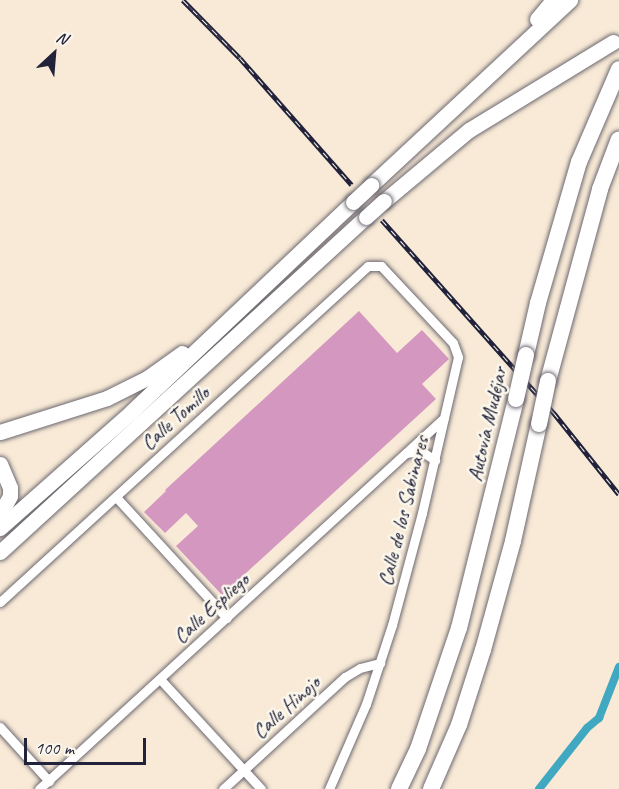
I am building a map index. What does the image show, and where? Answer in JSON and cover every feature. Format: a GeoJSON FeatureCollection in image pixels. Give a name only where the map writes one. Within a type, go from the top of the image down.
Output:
{"type":"FeatureCollection","features":[{"type":"Feature","properties":{"kind":"highway"},"geometry":{"type":"LineString","coordinates":[[479,84],[489,68],[553,0]]}},
{"type":"Feature","properties":{"kind":"highway"},"geometry":{"type":"LineString","coordinates":[[0,528],[131,412],[570,0]]}},
{"type":"Feature","properties":{"kind":"highway"},"geometry":{"type":"LineString","coordinates":[[0,552],[366,217],[469,130],[613,42]]}},
{"type":"Feature","properties":{"kind":"highway","name":"Autovía Mudéjar"},"geometry":{"type":"LineString","coordinates":[[399,789],[418,749],[459,628],[538,303],[579,162],[619,69]]}},
{"type":"Feature","properties":{"kind":"highway"},"geometry":{"type":"LineString","coordinates":[[431,789],[459,725],[483,650],[513,541],[548,381],[600,189],[619,139]]}},
{"type":"Feature","properties":{"kind":"highway"},"geometry":{"type":"LineString","coordinates":[[0,432],[92,404],[126,389],[167,364],[213,327],[230,317]]}},
{"type":"Feature","properties":{"kind":"highway"},"geometry":{"type":"LineString","coordinates":[[0,464],[10,488],[10,496],[0,514]]}},
{"type":"Feature","properties":{"kind":"street","name":"Calle de los Sabinares"},"geometry":{"type":"LineString","coordinates":[[329,789],[360,718],[380,663],[408,570],[457,362],[457,350],[384,268],[375,264]]}},
{"type":"Feature","properties":{"kind":"street","name":"Calle Tomillo"},"geometry":{"type":"LineString","coordinates":[[0,602],[368,266],[375,264]]}},
{"type":"Feature","properties":{"kind":"street","name":"Calle Espliego"},"geometry":{"type":"LineString","coordinates":[[39,789],[444,418]]}},
{"type":"Feature","properties":{"kind":"street"},"geometry":{"type":"LineString","coordinates":[[406,453],[421,451],[435,460]]}},
{"type":"Feature","properties":{"kind":"street"},"geometry":{"type":"LineString","coordinates":[[116,497],[226,618]]}},
{"type":"Feature","properties":{"kind":"street","name":"Calle Hinojo"},"geometry":{"type":"LineString","coordinates":[[223,789],[345,677],[360,668],[380,663]]}},
{"type":"Feature","properties":{"kind":"street"},"geometry":{"type":"LineString","coordinates":[[160,679],[261,789]]}},
{"type":"Feature","properties":{"kind":"street"},"geometry":{"type":"LineString","coordinates":[[0,727],[49,781]]}},
{"type":"Feature","properties":{"kind":"building"},"geometry":{"type":"Polygon","coordinates":[[[359,311],[397,353],[422,330],[449,359],[422,384],[436,399],[222,595],[176,546],[198,526],[186,513],[165,533],[144,512],[359,311]]]}},
{"type":"Feature","properties":{"kind":"waterway"},"geometry":{"type":"LineString","coordinates":[[539,789],[587,728],[599,718],[619,667]]}},
{"type":"Feature","properties":{"kind":"railway"},"geometry":{"type":"LineString","coordinates":[[183,0],[240,58],[352,185]]}},
{"type":"Feature","properties":{"kind":"railway"},"geometry":{"type":"LineString","coordinates":[[382,220],[554,413],[619,494]]}}]}
